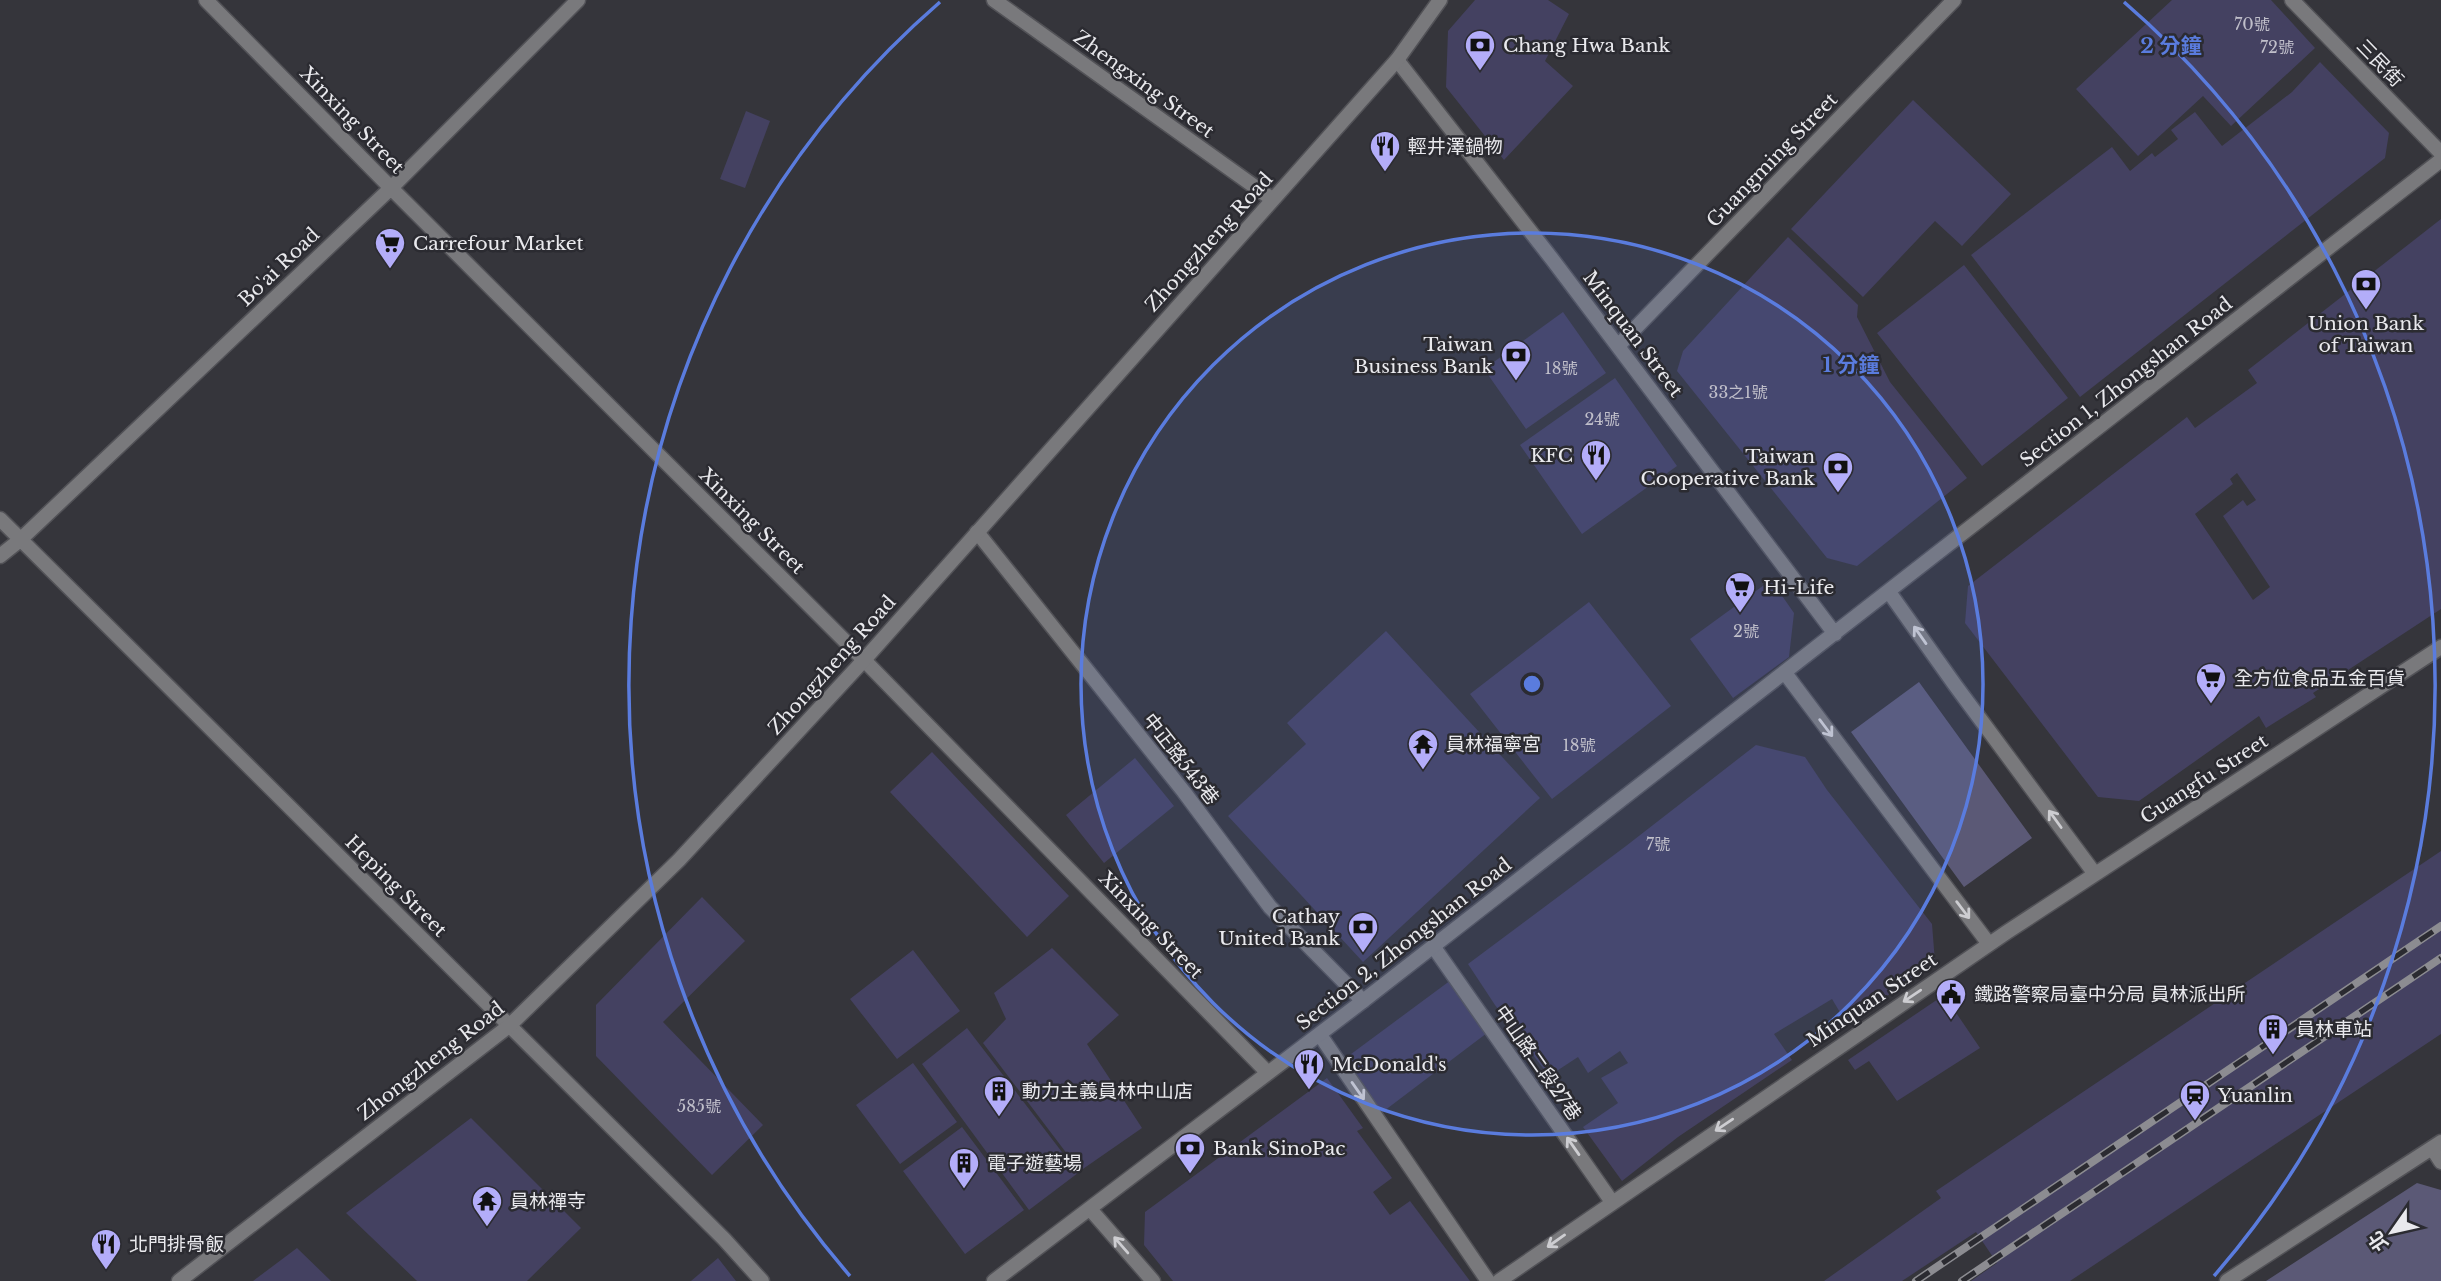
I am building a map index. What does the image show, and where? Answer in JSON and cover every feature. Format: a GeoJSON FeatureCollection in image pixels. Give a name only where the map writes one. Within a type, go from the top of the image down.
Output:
{"type":"FeatureCollection","features":[{"type":"Feature","properties":{"kind":"street","name":"Xinxing Street"},"geometry":{"type":"LineString","coordinates":[[206,0],[864,660],[1268,1073]]}},
{"type":"Feature","properties":{"kind":"street","name":"Bo'ai Road"},"geometry":{"type":"LineString","coordinates":[[0,556],[391,188],[578,0]]}},
{"type":"Feature","properties":{"kind":"street","name":"Zhengxing Street"},"geometry":{"type":"LineString","coordinates":[[994,0],[1272,199]]}},
{"type":"Feature","properties":{"kind":"street","name":"Zhongzheng Road"},"geometry":{"type":"LineString","coordinates":[[179,1281],[509,1026],[679,860],[864,660],[1397,60],[1440,0]]}},
{"type":"Feature","properties":{"kind":"street","name":"Guangming Street"},"geometry":{"type":"LineString","coordinates":[[1618,346],[1954,0]]}},
{"type":"Feature","properties":{"kind":"street","name":"三民街"},"geometry":{"type":"LineString","coordinates":[[2292,0],[2441,153]]}},
{"type":"Feature","properties":{"kind":"street","name":"Minquan Street"},"geometry":{"type":"LineString","coordinates":[[1397,60],[1618,346],[1835,634]]}},
{"type":"Feature","properties":{"kind":"street","name":"Section 1, Zhongshan Road"},"geometry":{"type":"LineString","coordinates":[[1835,634],[2441,160]]}},
{"type":"Feature","properties":{"kind":"street","name":"Heping Street"},"geometry":{"type":"LineString","coordinates":[[0,519],[724,1238],[762,1281]]}},
{"type":"Feature","properties":{"kind":"street","name":"中正路543巷"},"geometry":{"type":"LineString","coordinates":[[977,533],[1184,792],[1270,907],[1363,1001]]}},
{"type":"Feature","properties":{"kind":"street"},"geometry":{"type":"LineString","coordinates":[[1889,592],[2095,874]]}},
{"type":"Feature","properties":{"kind":"street","name":"Section 2, Zhongshan Road"},"geometry":{"type":"LineString","coordinates":[[994,1281],[1320,1035],[1835,634]]}},
{"type":"Feature","properties":{"kind":"street","name":"Guangfu Street"},"geometry":{"type":"LineString","coordinates":[[1989,944],[2441,647]]}},
{"type":"Feature","properties":{"kind":"street"},"geometry":{"type":"LineString","coordinates":[[1786,673],[1989,944]]}},
{"type":"Feature","properties":{"kind":"street","name":"Minquan Street"},"geometry":{"type":"LineString","coordinates":[[1499,1281],[1989,944]]}},
{"type":"Feature","properties":{"kind":"street","name":"中山路二段27巷"},"geometry":{"type":"LineString","coordinates":[[1433,947],[1612,1202]]}},
{"type":"Feature","properties":{"kind":"street"},"geometry":{"type":"LineString","coordinates":[[1320,1035],[1488,1281]]}},
{"type":"Feature","properties":{"kind":"street"},"geometry":{"type":"LineString","coordinates":[[2227,1281],[2436,1145],[2441,1161]]}},
{"type":"Feature","properties":{"kind":"street"},"geometry":{"type":"LineString","coordinates":[[1090,1209],[1153,1281]]}},
{"type":"Feature","properties":{"kind":"shaded area"},"geometry":{"type":"Polygon","coordinates":[[[1919,682],[2032,838],[1964,887],[1851,732],[1919,682]]]}},
{"type":"Feature","properties":{"kind":"shaded area"},"geometry":{"type":"Polygon","coordinates":[[[2417,1183],[2441,1190],[2441,1281],[2266,1281],[2417,1183]]]}},
{"type":"Feature","properties":{"kind":"building"},"geometry":{"type":"Polygon","coordinates":[[[1475,0],[1548,0],[1569,14],[1545,61],[1573,86],[1504,160],[1446,87],[1448,31],[1475,0]]]}},
{"type":"Feature","properties":{"kind":"building"},"geometry":{"type":"Polygon","coordinates":[[[2172,0],[2271,0],[2315,48],[2231,126],[2203,96],[2138,156],[2076,89],[2172,0]]]}},
{"type":"Feature","properties":{"kind":"building"},"geometry":{"type":"Polygon","coordinates":[[[2320,62],[2389,133],[2385,158],[2080,397],[1971,255],[2112,147],[2130,171],[2152,153],[2155,157],[2178,139],[2171,130],[2195,112],[2222,146],[2292,92],[2320,62]]]}},
{"type":"Feature","properties":{"kind":"building"},"geometry":{"type":"Polygon","coordinates":[[[1913,100],[2011,194],[1962,246],[1935,221],[1863,297],[1791,229],[1913,100]]]}},
{"type":"Feature","properties":{"kind":"building"},"geometry":{"type":"Polygon","coordinates":[[[746,111],[770,121],[745,188],[720,179],[746,111]]]}},
{"type":"Feature","properties":{"kind":"building"},"geometry":{"type":"Polygon","coordinates":[[[2441,219],[2441,609],[2313,693],[2316,697],[2266,728],[2259,716],[2139,801],[2098,797],[1965,623],[1968,586],[2187,417],[2195,428],[2257,383],[2248,370],[2441,219]],[[2237,473],[2230,479],[2233,484],[2195,514],[2253,600],[2270,587],[2223,516],[2243,500],[2247,506],[2256,500],[2237,473]]]}},
{"type":"Feature","properties":{"kind":"building"},"geometry":{"type":"Polygon","coordinates":[[[1788,237],[1858,305],[1857,317],[1890,382],[1967,478],[1857,566],[1827,558],[1677,371],[1683,351],[1788,237]]]}},
{"type":"Feature","properties":{"kind":"building"},"geometry":{"type":"Polygon","coordinates":[[[1964,265],[2068,398],[1982,466],[1877,333],[1964,265]]]}},
{"type":"Feature","properties":{"kind":"building"},"geometry":{"type":"Polygon","coordinates":[[[1563,312],[1606,373],[1526,429],[1484,369],[1563,312]]]}},
{"type":"Feature","properties":{"kind":"building"},"geometry":{"type":"Polygon","coordinates":[[[1615,378],[1677,466],[1582,534],[1520,445],[1615,378]]]}},
{"type":"Feature","properties":{"kind":"building"},"geometry":{"type":"Polygon","coordinates":[[[1771,580],[1794,613],[1789,657],[1733,698],[1690,639],[1771,580]]]}},
{"type":"Feature","properties":{"kind":"building"},"geometry":{"type":"Polygon","coordinates":[[[1589,602],[1671,706],[1552,799],[1470,694],[1589,602]]]}},
{"type":"Feature","properties":{"kind":"building"},"geometry":{"type":"Polygon","coordinates":[[[1386,631],[1540,798],[1363,962],[1228,816],[1306,744],[1287,723],[1386,631]]]}},
{"type":"Feature","properties":{"kind":"building"},"geometry":{"type":"Polygon","coordinates":[[[1756,745],[1805,757],[1827,790],[1932,924],[1935,962],[1847,1024],[1832,999],[1774,1034],[1792,1060],[1678,1137],[1622,1181],[1583,1127],[1618,1103],[1601,1078],[1628,1063],[1620,1051],[1588,1073],[1578,1057],[1549,1076],[1495,1005],[1468,964],[1756,745]]]}},
{"type":"Feature","properties":{"kind":"building"},"geometry":{"type":"Polygon","coordinates":[[[932,752],[1069,896],[1027,937],[890,792],[932,752]]]}},
{"type":"Feature","properties":{"kind":"building"},"geometry":{"type":"Polygon","coordinates":[[[1135,758],[1174,806],[1104,863],[1066,815],[1135,758]]]}},
{"type":"Feature","properties":{"kind":"building","name":"員林車站"},"geometry":{"type":"Polygon","coordinates":[[[2441,851],[2441,1034],[2070,1281],[1971,1281],[1997,1263],[1976,1232],[1902,1281],[1824,1281],[1941,1198],[1936,1191],[2441,851]]]}},
{"type":"Feature","properties":{"kind":"building"},"geometry":{"type":"Polygon","coordinates":[[[702,897],[745,941],[663,1022],[763,1125],[712,1175],[596,1056],[596,1005],[702,897]]]}},
{"type":"Feature","properties":{"kind":"building"},"geometry":{"type":"Polygon","coordinates":[[[1052,948],[1119,1015],[1087,1044],[1142,1128],[1080,1171],[983,1043],[1006,1019],[994,993],[1052,948]]]}},
{"type":"Feature","properties":{"kind":"building"},"geometry":{"type":"Polygon","coordinates":[[[913,950],[960,1011],[897,1059],[850,999],[913,950]]]}},
{"type":"Feature","properties":{"kind":"building"},"geometry":{"type":"Polygon","coordinates":[[[1451,980],[1487,1033],[1380,1114],[1343,1060],[1451,980]]]}},
{"type":"Feature","properties":{"kind":"building"},"geometry":{"type":"Polygon","coordinates":[[[1944,995],[1980,1048],[1897,1101],[1869,1061],[1855,1070],[1848,1060],[1944,995]]]}},
{"type":"Feature","properties":{"kind":"building","name":"動力主義員林中山店"},"geometry":{"type":"Polygon","coordinates":[[[967,1028],[1078,1173],[1029,1210],[922,1064],[967,1028]]]}},
{"type":"Feature","properties":{"kind":"building"},"geometry":{"type":"Polygon","coordinates":[[[913,1063],[957,1122],[900,1164],[856,1105],[913,1063]]]}},
{"type":"Feature","properties":{"kind":"building"},"geometry":{"type":"Polygon","coordinates":[[[1327,1078],[1363,1128],[1357,1131],[1392,1178],[1373,1192],[1390,1215],[1410,1201],[1470,1281],[1173,1281],[1144,1245],[1145,1212],[1327,1078]]]}},
{"type":"Feature","properties":{"kind":"building"},"geometry":{"type":"Polygon","coordinates":[[[471,1118],[581,1228],[527,1281],[417,1281],[346,1213],[471,1118]]]}},
{"type":"Feature","properties":{"kind":"building","name":"電子遊藝場"},"geometry":{"type":"Polygon","coordinates":[[[962,1127],[1024,1210],[965,1254],[903,1171],[962,1127]]]}},
{"type":"Feature","properties":{"kind":"building"},"geometry":{"type":"Polygon","coordinates":[[[297,1248],[331,1281],[253,1281],[297,1248]]]}},
{"type":"Feature","properties":{"kind":"building"},"geometry":{"type":"Polygon","coordinates":[[[718,1258],[736,1281],[691,1281],[718,1258]]]}},
{"type":"Feature","properties":{"kind":"railway"},"geometry":{"type":"LineString","coordinates":[[1916,1281],[2441,926]]}},
{"type":"Feature","properties":{"kind":"railway"},"geometry":{"type":"LineString","coordinates":[[1962,1281],[2441,958]]}},
{"type":"Feature","properties":{"kind":"place","name":"Chang Hwa Bank"},"geometry":{"type":"Point","coordinates":[1480,72]}},
{"type":"Feature","properties":{"kind":"place","name":"輕井澤鍋物"},"geometry":{"type":"Point","coordinates":[1385,173]}},
{"type":"Feature","properties":{"kind":"place","name":"Carrefour Market"},"geometry":{"type":"Point","coordinates":[390,270]}},
{"type":"Feature","properties":{"kind":"place","name":"Union Bank of Taiwan"},"geometry":{"type":"Point","coordinates":[2366,311]}},
{"type":"Feature","properties":{"kind":"place","name":"Taiwan Business Bank"},"geometry":{"type":"Point","coordinates":[1516,382]}},
{"type":"Feature","properties":{"kind":"place","name":"KFC"},"geometry":{"type":"Point","coordinates":[1596,482]}},
{"type":"Feature","properties":{"kind":"place","name":"Taiwan Cooperative Bank"},"geometry":{"type":"Point","coordinates":[1838,494]}},
{"type":"Feature","properties":{"kind":"place","name":"Hi-Life"},"geometry":{"type":"Point","coordinates":[1740,614]}},
{"type":"Feature","properties":{"kind":"place","name":"全方位食品五金百貨"},"geometry":{"type":"Point","coordinates":[2211,705]}},
{"type":"Feature","properties":{"kind":"place","name":"員林福寧宮"},"geometry":{"type":"Point","coordinates":[1423,771]}},
{"type":"Feature","properties":{"kind":"place","name":"Cathay United Bank"},"geometry":{"type":"Point","coordinates":[1363,954]}},
{"type":"Feature","properties":{"kind":"place","name":"鐵路警察局臺中分局 員林派出所"},"geometry":{"type":"Point","coordinates":[1951,1021]}},
{"type":"Feature","properties":{"kind":"place","name":"員林車站"},"geometry":{"type":"Point","coordinates":[2273,1056]}},
{"type":"Feature","properties":{"kind":"place","name":"McDonald's"},"geometry":{"type":"Point","coordinates":[1309,1091]}},
{"type":"Feature","properties":{"kind":"place","name":"動力主義員林中山店"},"geometry":{"type":"Point","coordinates":[999,1118]}},
{"type":"Feature","properties":{"kind":"place","name":"Yuanlin"},"geometry":{"type":"Point","coordinates":[2195,1122]}},
{"type":"Feature","properties":{"kind":"place","name":"Bank SinoPac"},"geometry":{"type":"Point","coordinates":[1190,1175]}},
{"type":"Feature","properties":{"kind":"place","name":"電子遊藝場"},"geometry":{"type":"Point","coordinates":[964,1190]}},
{"type":"Feature","properties":{"kind":"place","name":"員林禪寺"},"geometry":{"type":"Point","coordinates":[487,1228]}},
{"type":"Feature","properties":{"kind":"place","name":"北門排骨飯"},"geometry":{"type":"Point","coordinates":[106,1271]}}]}
